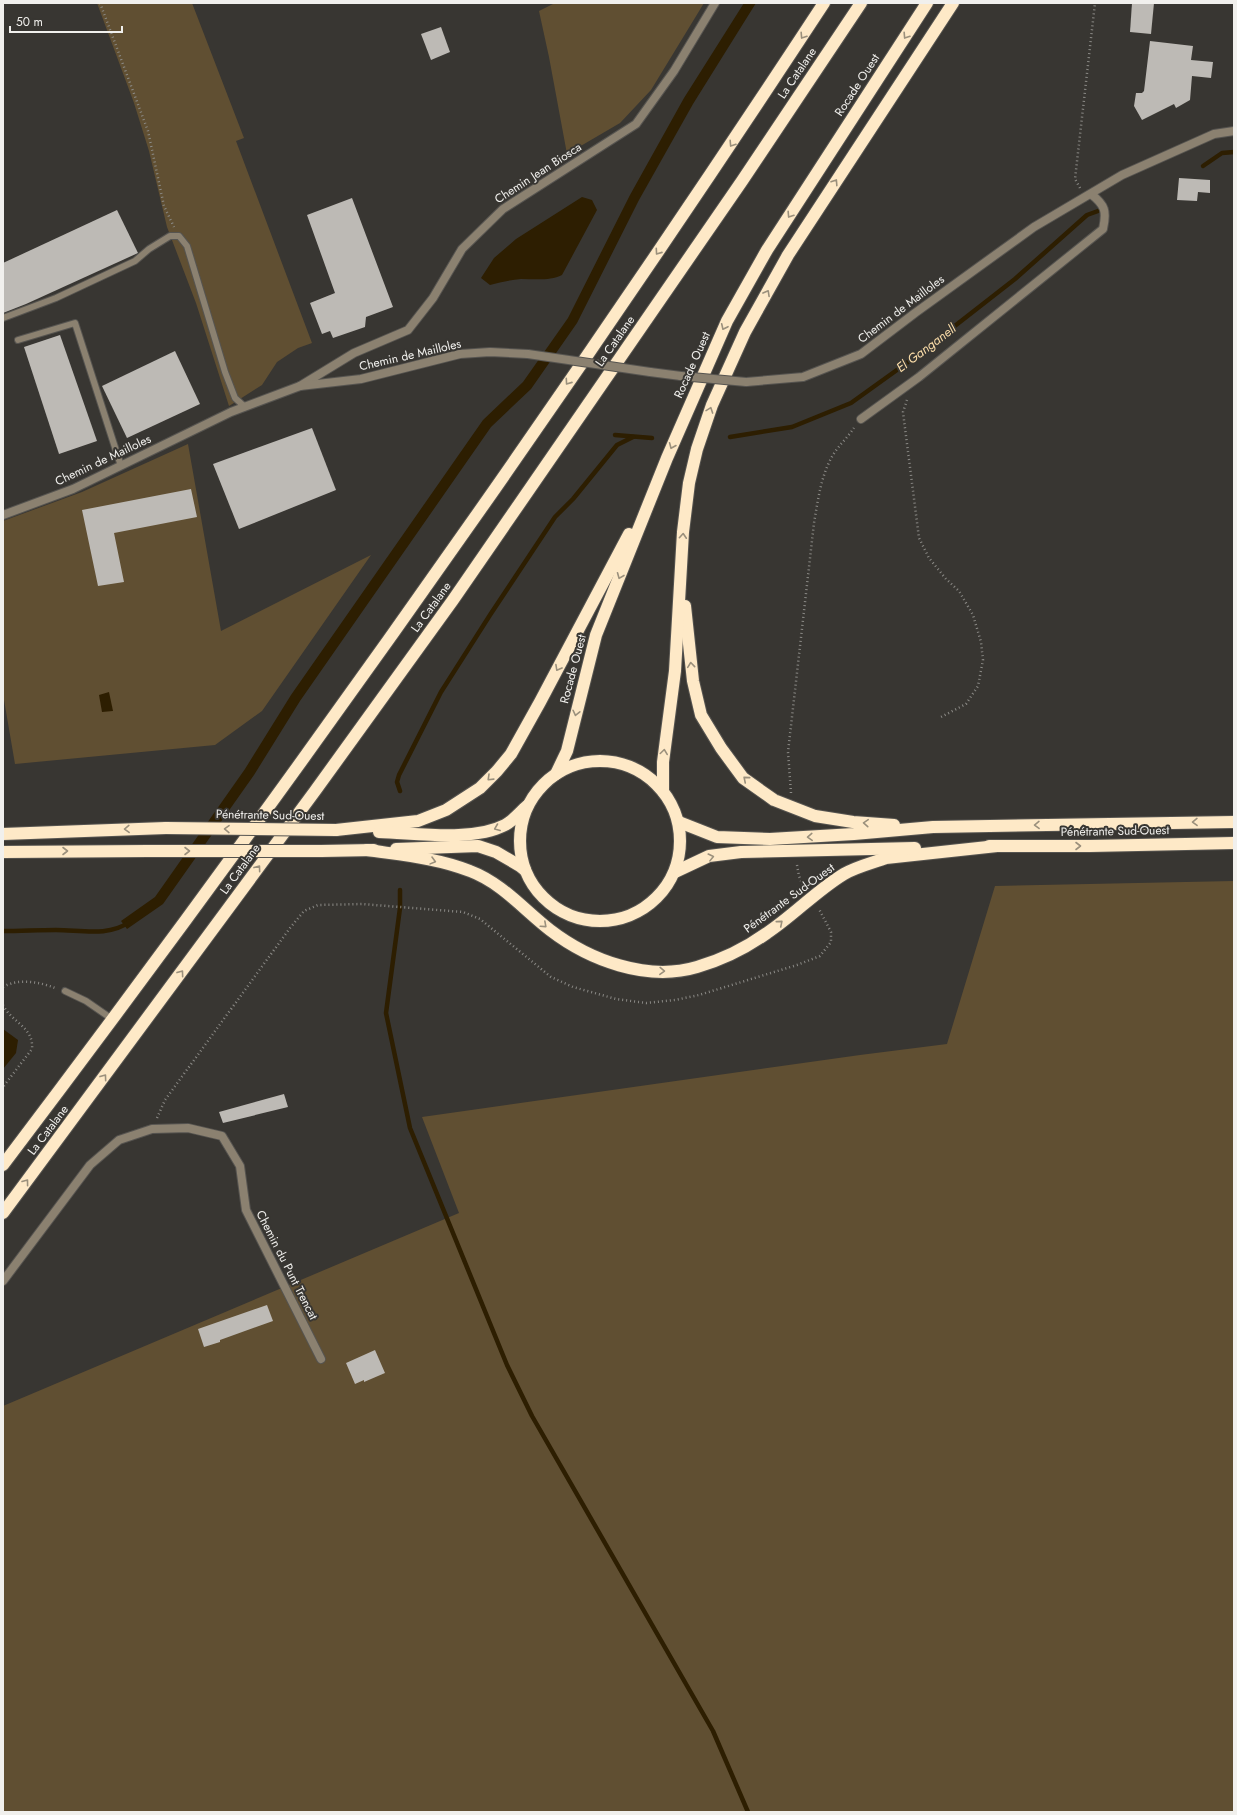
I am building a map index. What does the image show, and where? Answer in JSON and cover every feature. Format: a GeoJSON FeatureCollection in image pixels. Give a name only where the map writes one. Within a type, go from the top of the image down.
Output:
{"type":"FeatureCollection","features":[{"type":"Feature","properties":{"kind":"highway","name":"La Catalane"},"geometry":{"type":"LineString","coordinates":[[3,1165],[112,1019],[430,583],[717,166],[824,3]]}},
{"type":"Feature","properties":{"kind":"highway","name":"La Catalane"},"geometry":{"type":"LineString","coordinates":[[3,1213],[310,798],[453,600],[738,187],[861,3]]}},
{"type":"Feature","properties":{"kind":"highway","name":"Rocade Ouest"},"geometry":{"type":"LineString","coordinates":[[556,774],[567,751],[596,635],[692,397],[727,321],[768,250],[927,3]]}},
{"type":"Feature","properties":{"kind":"highway"},"geometry":{"type":"LineString","coordinates":[[663,791],[663,762],[675,671],[683,532],[689,483],[697,449],[712,405],[745,332],[788,255],[953,3]]}},
{"type":"Feature","properties":{"kind":"highway"},"geometry":{"type":"LineString","coordinates":[[336,830],[418,821],[446,810],[480,788],[497,771],[511,754],[540,702],[660,474]]}},
{"type":"Feature","properties":{"kind":"highway"},"geometry":{"type":"LineString","coordinates":[[680,575],[693,680],[702,716],[720,748],[743,778],[774,800],[815,816],[853,822],[933,827]]}},
{"type":"Feature","properties":{"kind":"highway","name":"Rocade Ouest"},"geometry":{"type":"LineString","coordinates":[[598,761],[613,762],[627,765],[640,772],[653,780],[663,791],[670,800],[679,822],[681,839],[675,872],[667,888],[655,901],[641,911],[625,918],[608,922],[590,922],[574,918],[553,906],[544,899],[533,886],[525,870],[520,854],[520,837],[522,821],[528,805],[545,782],[569,767],[598,761]]}},
{"type":"Feature","properties":{"kind":"highway","name":"Pénétrante Sud-Ouest"},"geometry":{"type":"LineString","coordinates":[[3,834],[166,828],[336,830],[466,835],[487,832],[507,824],[528,805]]}},
{"type":"Feature","properties":{"kind":"highway"},"geometry":{"type":"LineString","coordinates":[[679,822],[717,837],[770,839],[933,827],[1234,822]]}},
{"type":"Feature","properties":{"kind":"highway","name":"Pénétrante Sud-Ouest"},"geometry":{"type":"LineString","coordinates":[[675,872],[709,856],[741,852],[997,846],[1234,843]]}},
{"type":"Feature","properties":{"kind":"highway","name":"Pénétrante Sud-Ouest"},"geometry":{"type":"LineString","coordinates":[[3,852],[321,851],[478,846],[496,852],[525,870]]}},
{"type":"Feature","properties":{"kind":"highway","name":"Pénétrante Sud-Ouest"},"geometry":{"type":"LineString","coordinates":[[367,850],[420,857],[470,871],[498,887],[526,908],[550,930],[582,951],[614,965],[644,970],[673,971],[696,967],[739,951],[768,933],[803,903],[844,874],[886,858],[997,846]]}},
{"type":"Feature","properties":{"kind":"street","name":"Chemin Jean Biosca"},"geometry":{"type":"LineString","coordinates":[[300,386],[354,353],[408,330],[433,298],[462,249],[503,208],[636,124],[674,71],[715,3]]}},
{"type":"Feature","properties":{"kind":"street","name":"Chemin de Mailloles"},"geometry":{"type":"LineString","coordinates":[[3,515],[73,489],[245,407],[300,386],[361,379],[460,354],[490,352],[528,354],[681,376],[746,382],[803,377],[861,354],[1034,227],[1122,176],[1214,134],[1234,132]]}},
{"type":"Feature","properties":{"kind":"street"},"geometry":{"type":"LineString","coordinates":[[861,419],[919,377],[1102,229],[1105,214],[1103,204],[1091,194]]}},
{"type":"Feature","properties":{"kind":"street","name":"Chemin du Punt Trencat"},"geometry":{"type":"LineString","coordinates":[[3,1281],[90,1164],[120,1140],[152,1129],[188,1128],[222,1136],[240,1166],[246,1210],[321,1359]]}},
{"type":"Feature","properties":{"kind":"lane"},"geometry":{"type":"LineString","coordinates":[[3,318],[56,298],[136,261],[149,249],[170,236],[179,236],[187,246],[225,372],[235,398],[245,407]]}},
{"type":"Feature","properties":{"kind":"lane"},"geometry":{"type":"LineString","coordinates":[[18,340],[75,323],[121,466]]}},
{"type":"Feature","properties":{"kind":"lane"},"geometry":{"type":"LineString","coordinates":[[65,991],[86,1002],[112,1019]]}},
{"type":"Feature","properties":{"kind":"path"},"geometry":{"type":"LineString","coordinates":[[100,3],[148,131],[164,206],[179,236]]}},
{"type":"Feature","properties":{"kind":"path"},"geometry":{"type":"LineString","coordinates":[[1091,194],[1081,189],[1076,179],[1095,3]]}},
{"type":"Feature","properties":{"kind":"path"},"geometry":{"type":"LineString","coordinates":[[919,377],[909,395],[903,412],[919,538],[929,558],[959,591],[973,615],[982,642],[983,660],[978,686],[966,704],[941,717]]}},
{"type":"Feature","properties":{"kind":"path"},"geometry":{"type":"LineString","coordinates":[[791,793],[788,752],[818,501],[825,474],[834,454],[861,419]]}},
{"type":"Feature","properties":{"kind":"path"},"geometry":{"type":"LineString","coordinates":[[798,865],[799,876],[804,886]]}},
{"type":"Feature","properties":{"kind":"path"},"geometry":{"type":"LineString","coordinates":[[152,1129],[165,1100],[290,928],[304,911],[318,905],[362,904],[463,912],[480,919],[551,977],[573,987],[616,999],[646,1003],[675,1000],[699,995],[797,965],[820,956],[831,942],[831,932],[818,908]]}},
{"type":"Feature","properties":{"kind":"path"},"geometry":{"type":"LineString","coordinates":[[3,987],[10,982],[42,983],[65,991]]}},
{"type":"Feature","properties":{"kind":"path"},"geometry":{"type":"LineString","coordinates":[[3,1005],[6,1011],[29,1031],[33,1041],[32,1049],[3,1087]]}},
{"type":"Feature","properties":{"kind":"shaded area"},"geometry":{"type":"Polygon","coordinates":[[[97,3],[192,3],[244,138],[236,141],[312,343],[298,348],[277,362],[262,385],[229,406],[196,303],[167,227],[149,151],[134,103],[97,3]]]}},
{"type":"Feature","properties":{"kind":"shaded area"},"geometry":{"type":"Polygon","coordinates":[[[555,3],[704,3],[651,90],[620,123],[567,154],[539,11],[555,3]]]}},
{"type":"Feature","properties":{"kind":"shaded area"},"geometry":{"type":"Polygon","coordinates":[[[744,3],[756,3],[693,104],[639,200],[577,323],[531,389],[491,427],[300,701],[254,775],[163,904],[127,929],[121,921],[155,897],[245,769],[291,695],[483,420],[523,382],[568,318],[630,195],[684,98],[744,3]]]}},
{"type":"Feature","properties":{"kind":"shaded area"},"geometry":{"type":"Polygon","coordinates":[[[582,197],[592,200],[597,210],[562,275],[547,279],[521,279],[490,285],[481,278],[494,258],[516,239],[582,197]]]}},
{"type":"Feature","properties":{"kind":"shaded area"},"geometry":{"type":"Polygon","coordinates":[[[188,444],[221,631],[371,555],[262,711],[215,745],[15,764],[3,694],[3,521],[82,492],[188,444]]]}},
{"type":"Feature","properties":{"kind":"shaded area"},"geometry":{"type":"Polygon","coordinates":[[[109,692],[113,711],[102,712],[99,695],[109,692]]]}},
{"type":"Feature","properties":{"kind":"shaded area"},"geometry":{"type":"Polygon","coordinates":[[[1234,881],[1234,1812],[3,1812],[3,1406],[459,1213],[422,1117],[947,1044],[995,886],[1234,881]]]}},
{"type":"Feature","properties":{"kind":"shaded area"},"geometry":{"type":"Polygon","coordinates":[[[3,1029],[18,1040],[16,1053],[3,1069],[3,1029]]]}},
{"type":"Feature","properties":{"kind":"building"},"geometry":{"type":"Polygon","coordinates":[[[1132,3],[1154,3],[1151,34],[1130,32],[1132,3]]]}},
{"type":"Feature","properties":{"kind":"building"},"geometry":{"type":"Polygon","coordinates":[[[441,27],[450,52],[431,60],[421,34],[441,27]]]}},
{"type":"Feature","properties":{"kind":"building"},"geometry":{"type":"Polygon","coordinates":[[[1150,41],[1193,46],[1191,60],[1213,62],[1211,78],[1192,76],[1190,100],[1176,108],[1174,104],[1142,120],[1134,106],[1136,93],[1142,93],[1144,91],[1150,41]]]}},
{"type":"Feature","properties":{"kind":"building"},"geometry":{"type":"Polygon","coordinates":[[[1179,178],[1210,180],[1210,193],[1198,192],[1197,201],[1177,200],[1179,178]]]}},
{"type":"Feature","properties":{"kind":"building"},"geometry":{"type":"Polygon","coordinates":[[[352,198],[393,307],[366,317],[365,327],[333,338],[330,331],[322,334],[310,303],[335,293],[307,215],[352,198]]]}},
{"type":"Feature","properties":{"kind":"building"},"geometry":{"type":"Polygon","coordinates":[[[117,210],[138,253],[3,313],[3,263],[117,210]]]}},
{"type":"Feature","properties":{"kind":"building"},"geometry":{"type":"Polygon","coordinates":[[[60,335],[97,441],[59,454],[24,347],[60,335]]]}},
{"type":"Feature","properties":{"kind":"building"},"geometry":{"type":"Polygon","coordinates":[[[175,351],[200,404],[127,438],[102,386],[175,351]]]}},
{"type":"Feature","properties":{"kind":"building"},"geometry":{"type":"Polygon","coordinates":[[[312,428],[336,490],[239,529],[213,464],[312,428]]]}},
{"type":"Feature","properties":{"kind":"building"},"geometry":{"type":"Polygon","coordinates":[[[191,489],[197,517],[114,533],[124,582],[98,586],[82,510],[191,489]]]}},
{"type":"Feature","properties":{"kind":"building"},"geometry":{"type":"Polygon","coordinates":[[[284,1094],[288,1107],[223,1123],[219,1112],[284,1094]]]}},
{"type":"Feature","properties":{"kind":"building"},"geometry":{"type":"Polygon","coordinates":[[[267,1305],[273,1321],[204,1347],[198,1329],[267,1305]]]}},
{"type":"Feature","properties":{"kind":"building"},"geometry":{"type":"Polygon","coordinates":[[[375,1350],[385,1373],[364,1382],[364,1380],[355,1384],[346,1363],[375,1350]]]}},
{"type":"Feature","properties":{"kind":"waterway","name":"El Ganganell"},"geometry":{"type":"LineString","coordinates":[[1203,166],[1222,153],[1234,152]]}},
{"type":"Feature","properties":{"kind":"waterway","name":"El Ganganell"},"geometry":{"type":"LineString","coordinates":[[730,437],[792,427],[851,403],[915,357],[1015,279],[1087,215],[1098,211]]}},
{"type":"Feature","properties":{"kind":"waterway","name":"El Ganganell"},"geometry":{"type":"LineString","coordinates":[[615,435],[652,438]]}},
{"type":"Feature","properties":{"kind":"waterway"},"geometry":{"type":"LineString","coordinates":[[400,791],[397,782],[399,775],[441,692],[490,615],[555,517],[573,499],[617,445],[633,437]]}},
{"type":"Feature","properties":{"kind":"waterway"},"geometry":{"type":"LineString","coordinates":[[400,890],[400,908],[386,1013],[410,1128],[507,1365],[532,1416],[713,1731],[748,1812]]}},
{"type":"Feature","properties":{"kind":"waterway"},"geometry":{"type":"LineString","coordinates":[[3,931],[56,930],[94,932],[113,930],[129,922]]}}]}
